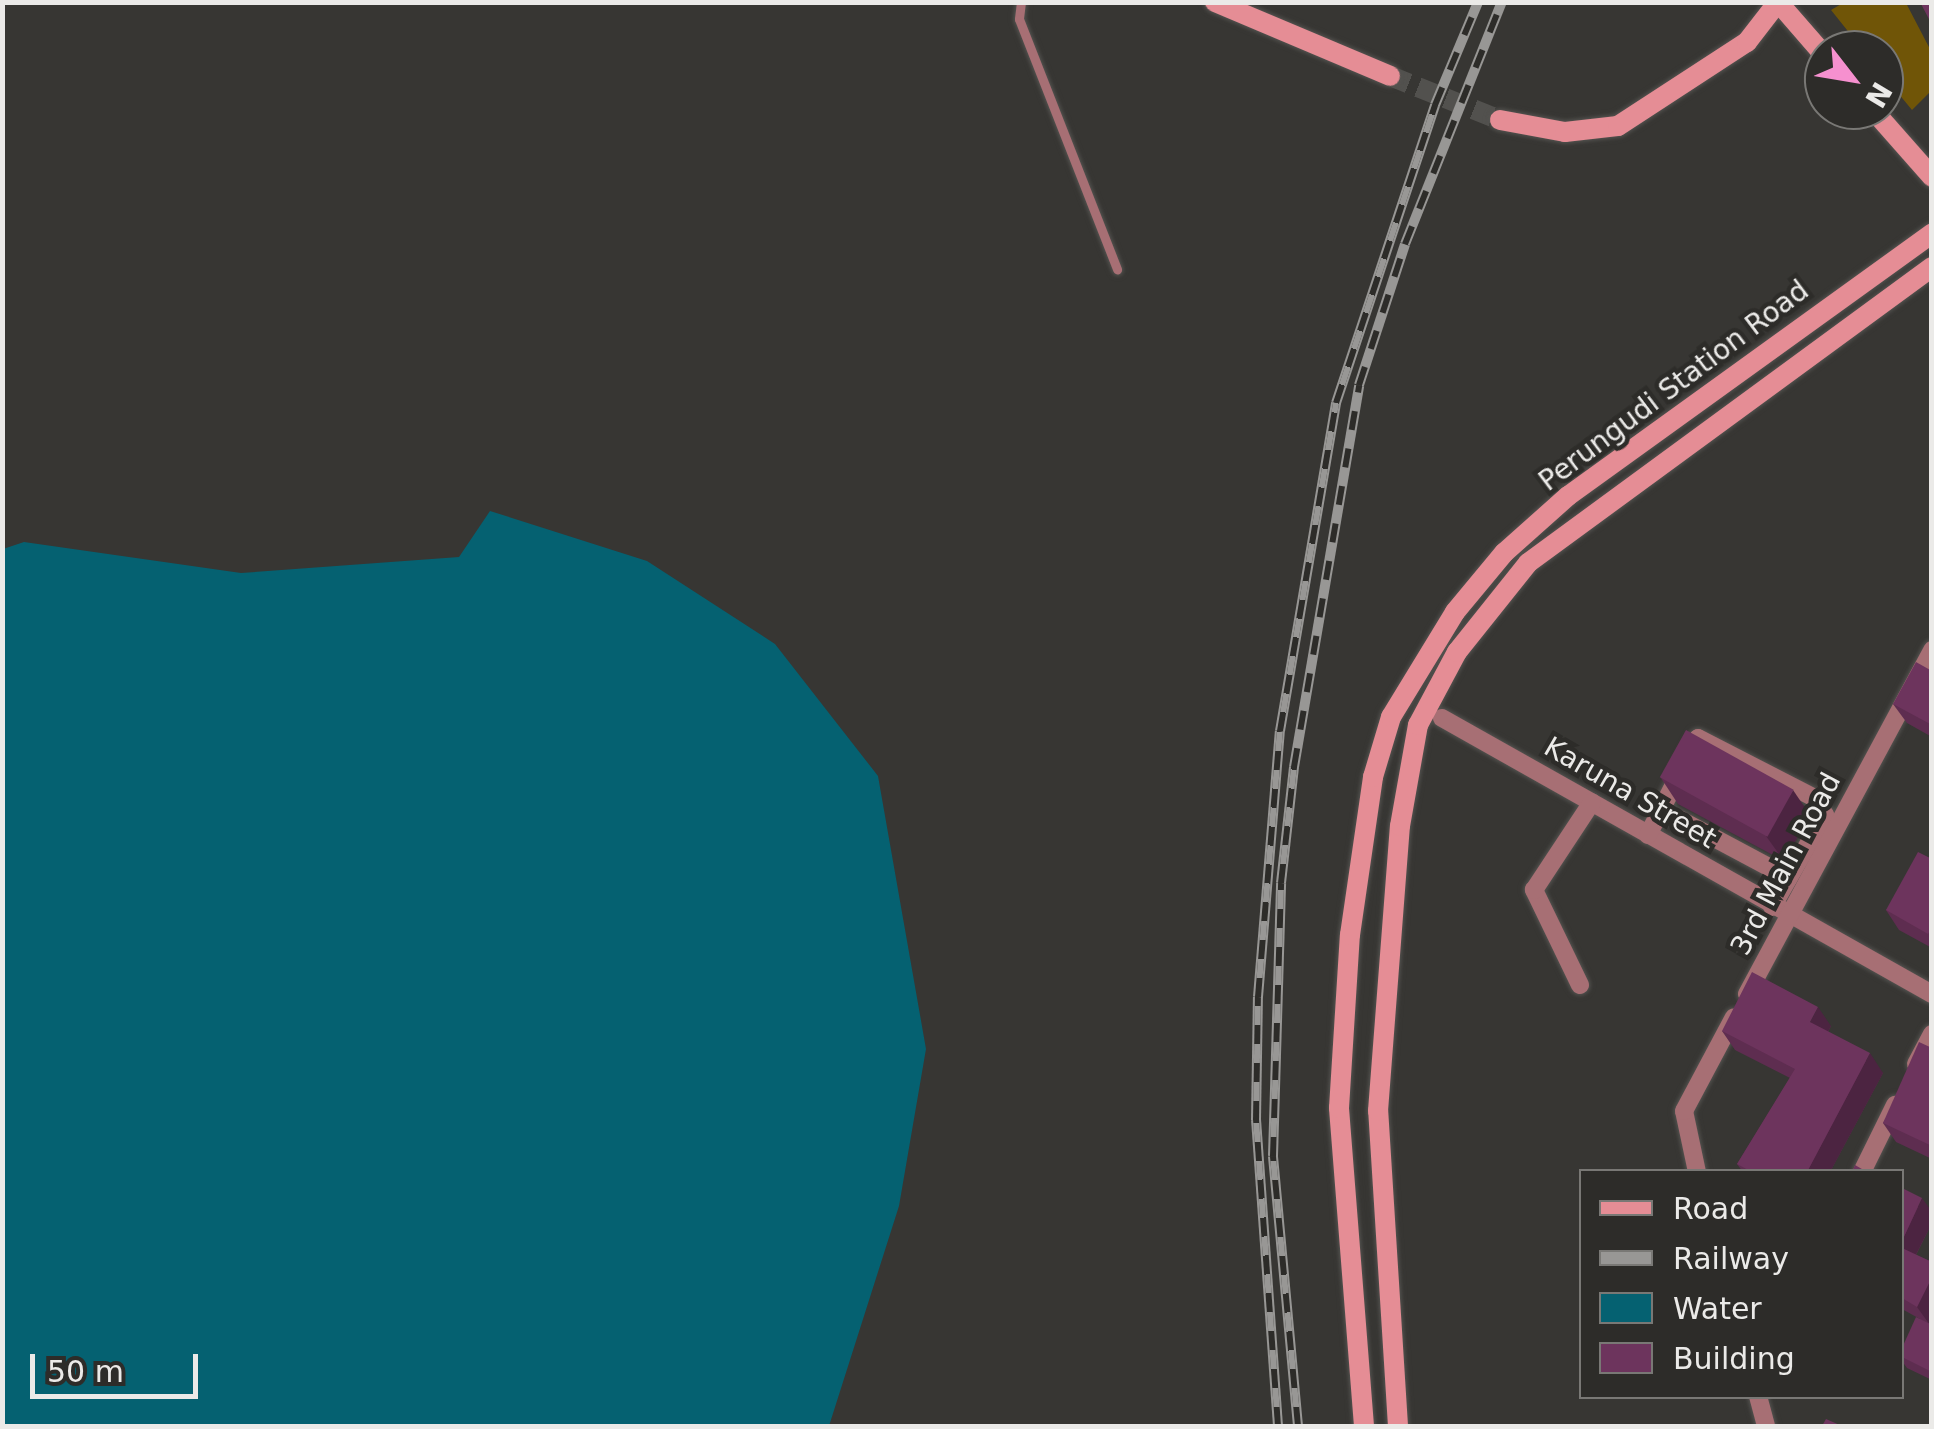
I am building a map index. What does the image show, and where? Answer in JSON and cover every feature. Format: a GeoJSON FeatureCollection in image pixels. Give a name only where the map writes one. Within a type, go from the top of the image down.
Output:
{"type":"FeatureCollection","features":[{"type":"Feature","properties":{"kind":"street"},"geometry":{"type":"LineString","coordinates":[[1216,2],[1390,76]]}},
{"type":"Feature","properties":{"kind":"street"},"geometry":{"type":"LineString","coordinates":[[1500,120],[1565,132],[1618,126],[1747,42],[1778,2],[1804,32]]}},
{"type":"Feature","properties":{"kind":"street"},"geometry":{"type":"LineString","coordinates":[[1890,130],[1932,177]]}},
{"type":"Feature","properties":{"kind":"street","name":"Perungudi Station Road"},"geometry":{"type":"LineString","coordinates":[[1364,1426],[1339,1108],[1350,935],[1373,777],[1391,717],[1454,612],[1504,553],[1568,496],[1932,233]]}},
{"type":"Feature","properties":{"kind":"street","name":"Perungudi Station Road"},"geometry":{"type":"LineString","coordinates":[[1398,1426],[1378,1111],[1400,826],[1418,725],[1457,652],[1505,586],[1673,450],[1932,268]]}},
{"type":"Feature","properties":{"kind":"street","name":"3rd Main Road"},"geometry":{"type":"LineString","coordinates":[[1696,1169],[1683,1123],[1686,1104],[1932,650]]}},
{"type":"Feature","properties":{"kind":"street","name":"Karuna Street"},"geometry":{"type":"LineString","coordinates":[[1442,718],[1790,918],[1932,994]]}},
{"type":"Feature","properties":{"kind":"street"},"geometry":{"type":"LineString","coordinates":[[1648,835],[1682,761],[1705,738],[1824,807],[1772,907]]}},
{"type":"Feature","properties":{"kind":"street"},"geometry":{"type":"LineString","coordinates":[[1580,985],[1534,890],[1592,802]]}},
{"type":"Feature","properties":{"kind":"street"},"geometry":{"type":"LineString","coordinates":[[1660,809],[1789,878]]}},
{"type":"Feature","properties":{"kind":"street"},"geometry":{"type":"LineString","coordinates":[[1688,858],[1702,832]]}},
{"type":"Feature","properties":{"kind":"street"},"geometry":{"type":"LineString","coordinates":[[1743,890],[1758,862]]}},
{"type":"Feature","properties":{"kind":"street"},"geometry":{"type":"LineString","coordinates":[[1864,1169],[1932,1034]]}},
{"type":"Feature","properties":{"kind":"street"},"geometry":{"type":"LineString","coordinates":[[1759,1399],[1766,1426]]}},
{"type":"Feature","properties":{"kind":"lane"},"geometry":{"type":"LineString","coordinates":[[1021,2],[1019,19],[1117,269]]}},
{"type":"Feature","properties":{"kind":"shaded area"},"geometry":{"type":"Polygon","coordinates":[[[1843,3],[1906,3],[1931,51],[1931,91],[1912,110],[1904,100],[1904,30],[1847,30],[1831,10],[1843,3]]]}},
{"type":"Feature","properties":{"kind":"water"},"geometry":{"type":"Polygon","coordinates":[[[490,511],[647,561],[775,644],[878,776],[926,1049],[899,1206],[829,1426],[3,1426],[3,549],[24,542],[241,573],[459,557],[490,511]]]}},
{"type":"Feature","properties":{"kind":"building"},"geometry":{"type":"Polygon","coordinates":[[[1920,2],[1932,2],[1930,21],[1920,2]]]}},
{"type":"Feature","properties":{"kind":"building"},"geometry":{"type":"Polygon","coordinates":[[[1916,662],[1932,671],[1932,725],[1893,704],[1916,662]]]}},
{"type":"Feature","properties":{"kind":"building"},"geometry":{"type":"Polygon","coordinates":[[[1686,730],[1794,790],[1767,837],[1660,777],[1686,730]]]}},
{"type":"Feature","properties":{"kind":"building"},"geometry":{"type":"Polygon","coordinates":[[[1918,852],[1932,859],[1932,927],[1928,934],[1886,910],[1918,852]]]}},
{"type":"Feature","properties":{"kind":"building"},"geometry":{"type":"Polygon","coordinates":[[[1752,972],[1818,1007],[1810,1022],[1870,1053],[1809,1169],[1746,1169],[1737,1164],[1795,1069],[1722,1031],[1752,972]]]}},
{"type":"Feature","properties":{"kind":"building"},"geometry":{"type":"Polygon","coordinates":[[[1919,1042],[1932,1048],[1932,1146],[1883,1123],[1919,1042]]]}},
{"type":"Feature","properties":{"kind":"building"},"geometry":{"type":"Polygon","coordinates":[[[1904,1189],[1922,1198],[1904,1237],[1904,1189]]]}},
{"type":"Feature","properties":{"kind":"building"},"geometry":{"type":"Polygon","coordinates":[[[1904,1249],[1932,1262],[1932,1277],[1917,1307],[1904,1299],[1904,1249]]]}},
{"type":"Feature","properties":{"kind":"building"},"geometry":{"type":"Polygon","coordinates":[[[1916,1317],[1932,1325],[1932,1372],[1904,1358],[1904,1344],[1916,1317]]]}},
{"type":"Feature","properties":{"kind":"building"},"geometry":{"type":"Polygon","coordinates":[[[1826,1419],[1842,1426],[1822,1426],[1826,1419]]]}},
{"type":"Feature","properties":{"kind":"tunnel"},"geometry":{"type":"LineString","coordinates":[[1390,76],[1500,120]]}},
{"type":"Feature","properties":{"kind":"railway"},"geometry":{"type":"LineString","coordinates":[[1278,1426],[1256,1120],[1258,997],[1280,731],[1336,403],[1435,105],[1478,2]]}},
{"type":"Feature","properties":{"kind":"railway"},"geometry":{"type":"LineString","coordinates":[[1298,1426],[1273,1156],[1281,883],[1294,767],[1359,385],[1405,244],[1502,2]]}}]}
